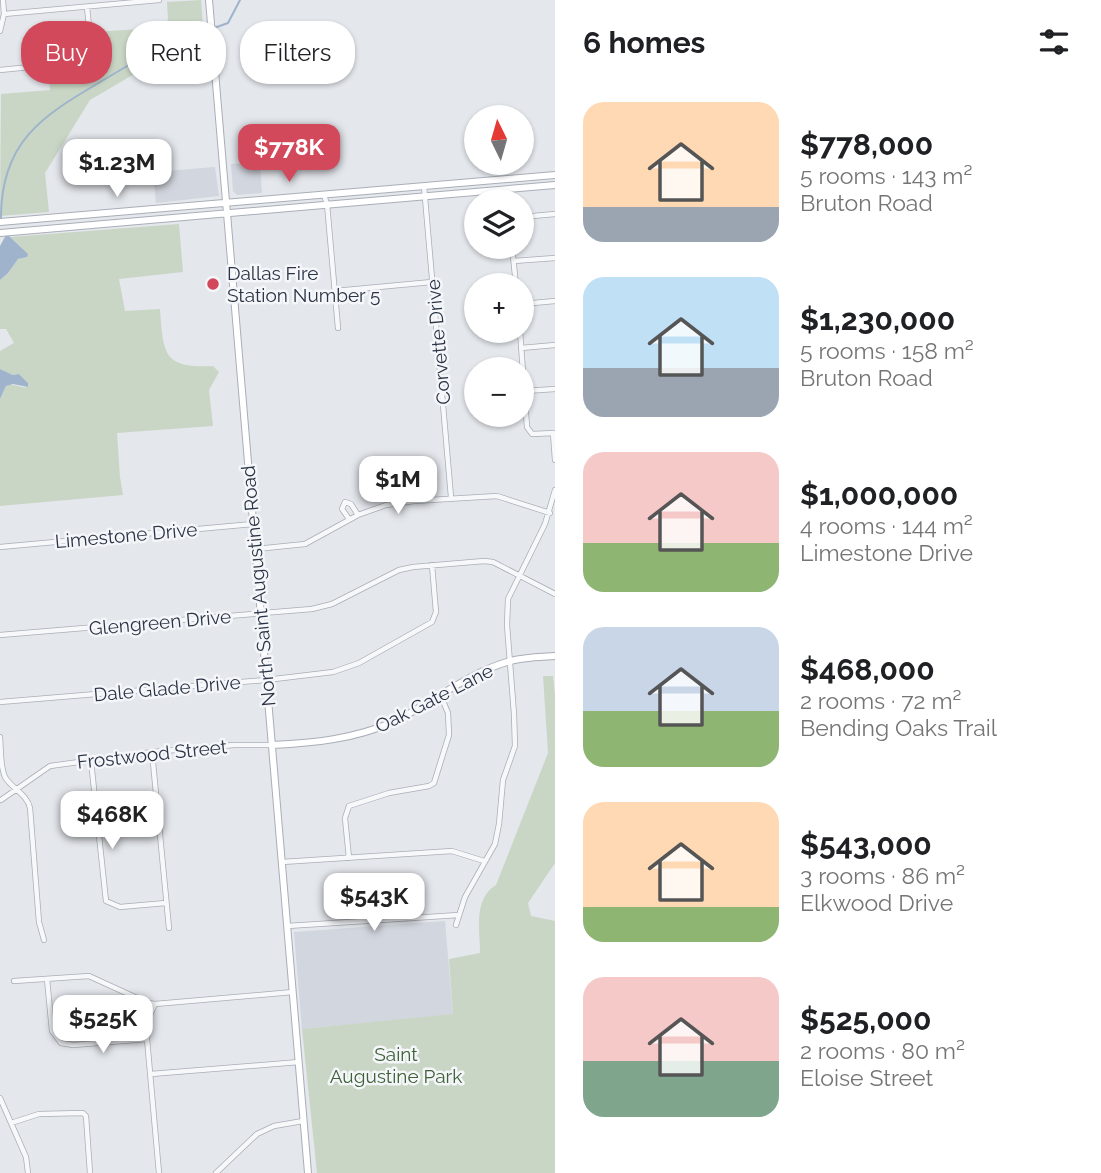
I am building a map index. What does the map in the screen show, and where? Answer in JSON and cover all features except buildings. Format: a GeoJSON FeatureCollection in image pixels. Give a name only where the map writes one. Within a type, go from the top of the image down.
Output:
{"type":"FeatureCollection","features":[{"type":"Feature","properties":{"kind":"street"},"geometry":{"type":"LineString","coordinates":[[0,31],[4,14],[3,0]]}},
{"type":"Feature","properties":{"kind":"street"},"geometry":{"type":"LineString","coordinates":[[4,14],[159,0]]}},
{"type":"Feature","properties":{"kind":"street","name":"North Saint Augustine Road"},"geometry":{"type":"LineString","coordinates":[[209,0],[308,1173]]}},
{"type":"Feature","properties":{"kind":"street"},"geometry":{"type":"LineString","coordinates":[[0,70],[90,61],[92,56],[87,7]]}},
{"type":"Feature","properties":{"kind":"street"},"geometry":{"type":"LineString","coordinates":[[0,222],[555,175]]}},
{"type":"Feature","properties":{"kind":"street"},"geometry":{"type":"LineString","coordinates":[[506,179],[507,189],[555,185]]}},
{"type":"Feature","properties":{"kind":"street"},"geometry":{"type":"LineString","coordinates":[[485,181],[486,189]]}},
{"type":"Feature","properties":{"kind":"street","name":"Corvette Drive"},"geometry":{"type":"LineString","coordinates":[[424,186],[450,498]]}},
{"type":"Feature","properties":{"kind":"street"},"geometry":{"type":"LineString","coordinates":[[0,233],[464,193]]}},
{"type":"Feature","properties":{"kind":"street"},"geometry":{"type":"LineString","coordinates":[[324,195],[338,328]]}},
{"type":"Feature","properties":{"kind":"street"},"geometry":{"type":"LineString","coordinates":[[101,214],[102,224]]}},
{"type":"Feature","properties":{"kind":"street"},"geometry":{"type":"LineString","coordinates":[[534,216],[555,214]]}},
{"type":"Feature","properties":{"kind":"street"},"geometry":{"type":"LineString","coordinates":[[515,273],[514,261],[555,258]]}},
{"type":"Feature","properties":{"kind":"street"},"geometry":{"type":"LineString","coordinates":[[335,291],[432,282]]}},
{"type":"Feature","properties":{"kind":"street"},"geometry":{"type":"LineString","coordinates":[[534,303],[555,301]]}},
{"type":"Feature","properties":{"kind":"street"},"geometry":{"type":"LineString","coordinates":[[521,343],[522,357]]}},
{"type":"Feature","properties":{"kind":"street"},"geometry":{"type":"LineString","coordinates":[[521,348],[555,345]]}},
{"type":"Feature","properties":{"kind":"street"},"geometry":{"type":"LineString","coordinates":[[534,390],[555,389]]}},
{"type":"Feature","properties":{"kind":"street"},"geometry":{"type":"LineString","coordinates":[[529,427],[529,431],[537,435],[554,433],[555,460]]}},
{"type":"Feature","properties":{"kind":"street"},"geometry":{"type":"LineString","coordinates":[[456,925],[496,838],[503,780],[514,746],[506,610],[510,591],[550,513],[555,490]]}},
{"type":"Feature","properties":{"kind":"street"},"geometry":{"type":"LineString","coordinates":[[255,549],[305,544],[349,519],[397,503],[497,496],[550,513]]}},
{"type":"Feature","properties":{"kind":"street"},"geometry":{"type":"LineString","coordinates":[[349,519],[342,509],[345,502],[352,504],[358,515]]}},
{"type":"Feature","properties":{"kind":"street","name":"Limestone Drive"},"geometry":{"type":"LineString","coordinates":[[0,547],[253,524]]}},
{"type":"Feature","properties":{"kind":"street","name":"Glengreen Drive"},"geometry":{"type":"LineString","coordinates":[[0,635],[297,611],[322,607],[399,570],[484,561],[493,562],[555,594]]}},
{"type":"Feature","properties":{"kind":"street","name":"Dale Glade Drive"},"geometry":{"type":"LineString","coordinates":[[0,702],[322,674],[359,663],[426,627],[434,618],[436,611],[432,565]]}},
{"type":"Feature","properties":{"kind":"street","name":"Oak Gate Lane"},"geometry":{"type":"LineString","coordinates":[[272,746],[317,742],[362,733],[394,721],[483,672],[510,661],[555,656]]}},
{"type":"Feature","properties":{"kind":"street"},"geometry":{"type":"LineString","coordinates":[[349,858],[345,818],[349,806],[389,793],[434,783],[449,735],[447,713],[441,695]]}},
{"type":"Feature","properties":{"kind":"street"},"geometry":{"type":"LineString","coordinates":[[0,737],[2,769],[6,779],[29,802],[39,922],[44,940]]}},
{"type":"Feature","properties":{"kind":"street","name":"Frostwood Street"},"geometry":{"type":"LineString","coordinates":[[1,800],[50,766],[152,752],[234,745],[272,746]]}},
{"type":"Feature","properties":{"kind":"street"},"geometry":{"type":"LineString","coordinates":[[152,752],[169,928]]}},
{"type":"Feature","properties":{"kind":"street"},"geometry":{"type":"LineString","coordinates":[[91,761],[106,901],[120,906],[166,903]]}},
{"type":"Feature","properties":{"kind":"street"},"geometry":{"type":"LineString","coordinates":[[282,862],[453,851],[484,861]]}},
{"type":"Feature","properties":{"kind":"street"},"geometry":{"type":"LineString","coordinates":[[287,926],[459,915]]}},
{"type":"Feature","properties":{"kind":"street"},"geometry":{"type":"LineString","coordinates":[[14,981],[89,976],[155,1004],[293,992]]}},
{"type":"Feature","properties":{"kind":"street"},"geometry":{"type":"LineString","coordinates":[[47,979],[52,1031],[61,1043],[73,1045],[148,1038]]}},
{"type":"Feature","properties":{"kind":"street"},"geometry":{"type":"LineString","coordinates":[[155,1004],[149,1017],[148,1038],[159,1173]]}},
{"type":"Feature","properties":{"kind":"street"},"geometry":{"type":"LineString","coordinates":[[151,1074],[299,1062]]}},
{"type":"Feature","properties":{"kind":"street"},"geometry":{"type":"LineString","coordinates":[[0,1098],[26,1157],[28,1173]]}},
{"type":"Feature","properties":{"kind":"street"},"geometry":{"type":"LineString","coordinates":[[11,1123],[39,1114],[83,1113],[86,1116],[90,1173]]}},
{"type":"Feature","properties":{"kind":"street"},"geometry":{"type":"LineString","coordinates":[[216,1173],[257,1134],[274,1126],[303,1121]]}},
{"type":"Feature","properties":{"kind":"shaded area"},"geometry":{"type":"Polygon","coordinates":[[[260,162],[262,193],[237,195],[233,191],[231,164],[260,162]]]}},
{"type":"Feature","properties":{"kind":"shaded area"},"geometry":{"type":"Polygon","coordinates":[[[215,167],[219,196],[156,203],[153,172],[215,167]]]}},
{"type":"Feature","properties":{"kind":"shaded area"},"geometry":{"type":"Polygon","coordinates":[[[445,921],[453,1015],[302,1029],[294,932],[445,921]]]}},
{"type":"Feature","properties":{"kind":"green space"},"geometry":{"type":"Polygon","coordinates":[[[201,0],[203,21],[167,21],[167,2],[201,0]]]}},
{"type":"Feature","properties":{"kind":"green space"},"geometry":{"type":"Polygon","coordinates":[[[126,30],[126,79],[90,100],[45,173],[49,212],[0,216],[1,94],[50,90],[49,84],[112,84],[112,31],[126,30]]]}},
{"type":"Feature","properties":{"kind":"green space"},"geometry":{"type":"Polygon","coordinates":[[[179,224],[183,272],[119,279],[125,311],[160,309],[165,347],[175,361],[184,365],[213,366],[219,372],[209,390],[213,426],[117,433],[123,495],[0,506],[0,399],[6,386],[28,387],[28,383],[19,374],[13,375],[0,369],[0,351],[14,343],[6,329],[0,329],[0,280],[18,259],[27,257],[10,237],[179,224]]]}},
{"type":"Feature","properties":{"kind":"green space","name":"Saint Augustine Park"},"geometry":{"type":"Polygon","coordinates":[[[543,676],[553,676],[555,695],[555,863],[528,903],[531,916],[555,921],[555,1173],[317,1173],[302,1029],[453,1014],[449,959],[480,953],[479,916],[484,898],[496,885],[548,753],[543,676]]]}},
{"type":"Feature","properties":{"kind":"water"},"geometry":{"type":"Polygon","coordinates":[[[6,235],[28,254],[27,257],[18,259],[0,280],[0,246],[6,235]]]}},
{"type":"Feature","properties":{"kind":"water"},"geometry":{"type":"Polygon","coordinates":[[[0,369],[13,375],[19,374],[28,383],[28,387],[13,384],[6,386],[0,399],[0,369]]]}},
{"type":"Feature","properties":{"kind":"waterway"},"geometry":{"type":"LineString","coordinates":[[226,24],[240,0]]}},
{"type":"Feature","properties":{"kind":"waterway"},"geometry":{"type":"LineString","coordinates":[[1,220],[8,170],[29,134],[61,107],[126,67]]}},
{"type":"Feature","properties":{"kind":"place","name":"Dallas Fire Station Number 5"},"geometry":{"type":"Point","coordinates":[213,284]}}]}
